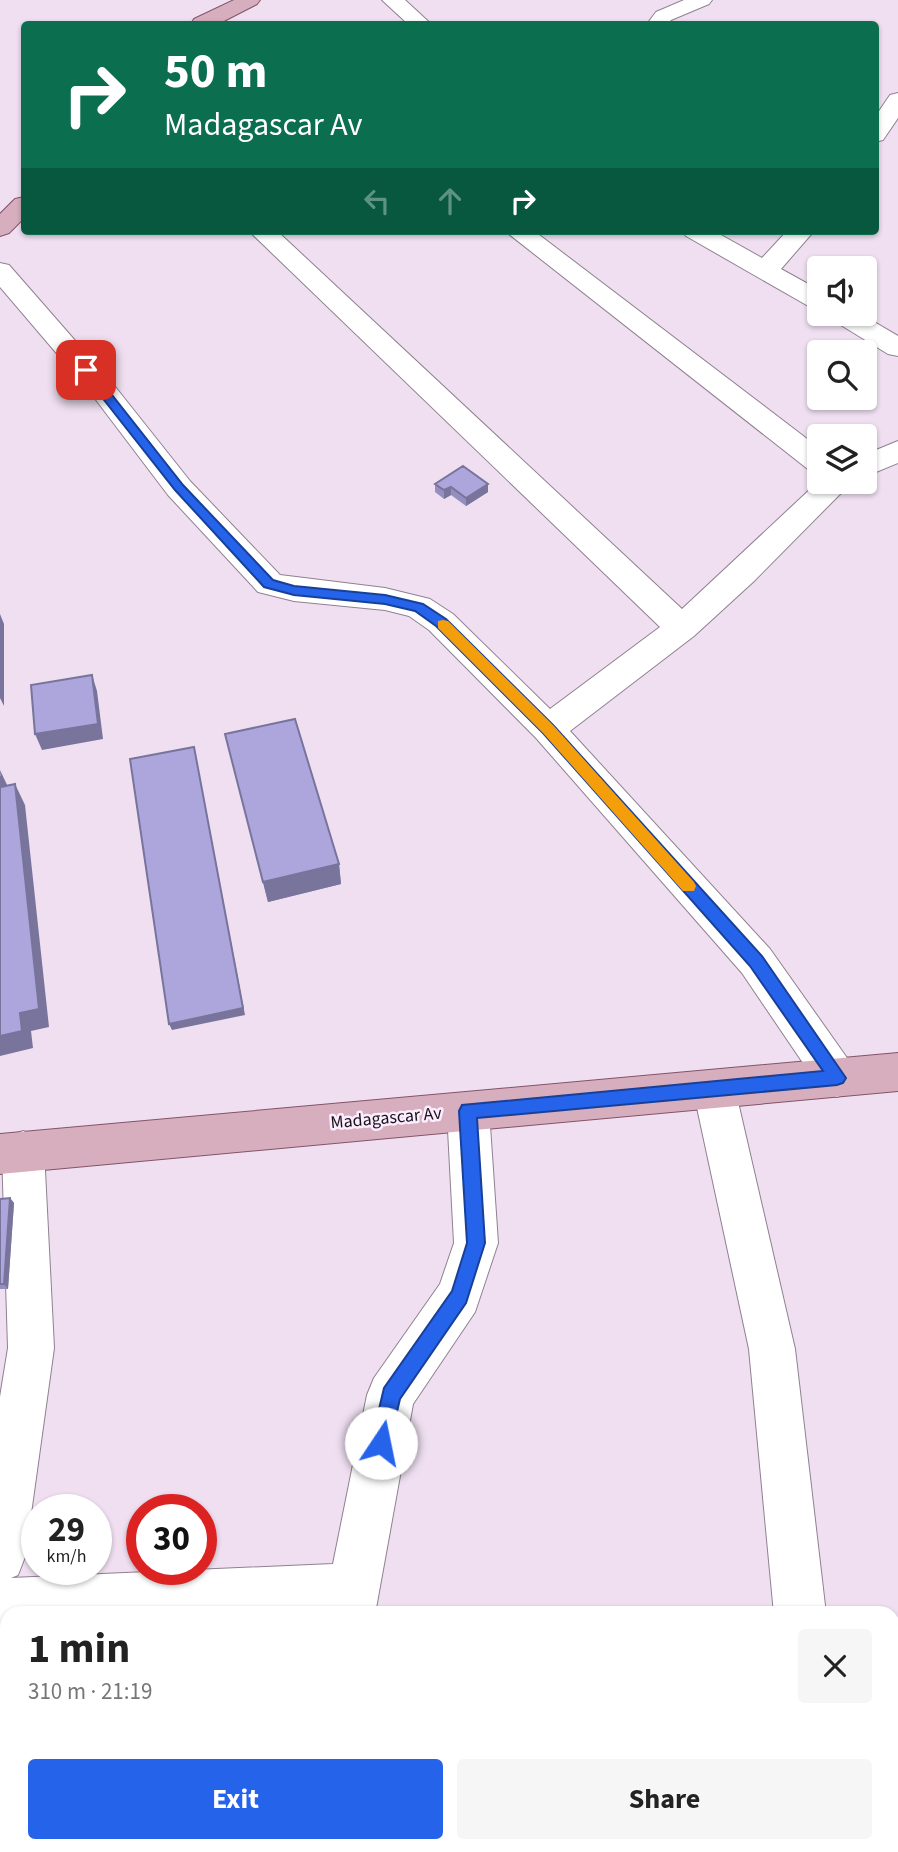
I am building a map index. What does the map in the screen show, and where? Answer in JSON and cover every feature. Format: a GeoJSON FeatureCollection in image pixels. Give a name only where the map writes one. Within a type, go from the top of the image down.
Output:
{"type":"FeatureCollection","features":[{"type":"Feature","properties":{"kind":"main road"},"geometry":{"type":"LineString","coordinates":[[217,21],[250,0]]}},
{"type":"Feature","properties":{"kind":"main road"},"geometry":{"type":"LineString","coordinates":[[0,228],[21,207]]}},
{"type":"Feature","properties":{"kind":"main road","name":"Madagascar Av"},"geometry":{"type":"LineString","coordinates":[[11,1153],[898,1072]]}},
{"type":"Feature","properties":{"kind":"street"},"geometry":{"type":"LineString","coordinates":[[392,0],[416,21]]}},
{"type":"Feature","properties":{"kind":"street"},"geometry":{"type":"LineString","coordinates":[[660,21],[663,16],[702,0]]}},
{"type":"Feature","properties":{"kind":"street"},"geometry":{"type":"LineString","coordinates":[[879,129],[898,100]]}},
{"type":"Feature","properties":{"kind":"street"},"geometry":{"type":"LineString","coordinates":[[266,235],[682,628]]}},
{"type":"Feature","properties":{"kind":"street"},"geometry":{"type":"LineString","coordinates":[[523,235],[807,454]]}},
{"type":"Feature","properties":{"kind":"street"},"geometry":{"type":"LineString","coordinates":[[702,235],[807,294]]}},
{"type":"Feature","properties":{"kind":"street"},"geometry":{"type":"LineString","coordinates":[[766,269],[797,235]]}},
{"type":"Feature","properties":{"kind":"street"},"geometry":{"type":"LineString","coordinates":[[0,271],[103,390],[179,488],[269,584],[294,590],[385,599],[419,607],[441,622],[548,729],[756,961],[837,1078]]}},
{"type":"Feature","properties":{"kind":"street"},"geometry":{"type":"LineString","coordinates":[[862,326],[898,348]]}},
{"type":"Feature","properties":{"kind":"street"},"geometry":{"type":"LineString","coordinates":[[877,461],[898,451]]}},
{"type":"Feature","properties":{"kind":"street"},"geometry":{"type":"LineString","coordinates":[[548,729],[682,628],[768,550],[824,494]]}},
{"type":"Feature","properties":{"kind":"street"},"geometry":{"type":"LineString","coordinates":[[714,1089],[772,1349],[799,1606]]}},
{"type":"Feature","properties":{"kind":"street"},"geometry":{"type":"LineString","coordinates":[[0,1604],[352,1601],[391,1395],[460,1296],[476,1243],[468,1111]]}},
{"type":"Feature","properties":{"kind":"street"},"geometry":{"type":"LineString","coordinates":[[0,1557],[31,1348],[11,1153]]}},
{"type":"Feature","properties":{"kind":"building"},"geometry":{"type":"Polygon","coordinates":[[[463,466],[488,484],[466,498],[451,487],[444,490],[435,484],[463,466]]]}},
{"type":"Feature","properties":{"kind":"building"},"geometry":{"type":"Polygon","coordinates":[[[92,675],[98,724],[35,734],[31,685],[92,675]]]}},
{"type":"Feature","properties":{"kind":"building"},"geometry":{"type":"Polygon","coordinates":[[[295,719],[339,864],[263,882],[225,734],[295,719]]]}},
{"type":"Feature","properties":{"kind":"building"},"geometry":{"type":"Polygon","coordinates":[[[194,747],[243,1008],[169,1024],[130,759],[194,747]]]}},
{"type":"Feature","properties":{"kind":"building"},"geometry":{"type":"Polygon","coordinates":[[[0,776],[1,787],[15,784],[39,1009],[20,1013],[22,1031],[0,1036],[0,776]]]}},
{"type":"Feature","properties":{"kind":"building"},"geometry":{"type":"Polygon","coordinates":[[[10,1198],[4,1284],[0,1284],[0,1199],[10,1198]]]}},
{"type":"Feature","properties":{"kind":"slow traffic"},"geometry":{"type":"LineString","coordinates":[[443,625],[548,729],[688,886]]}},
{"type":"Feature","properties":{"kind":"route"},"geometry":{"type":"LineString","coordinates":[[86,370],[179,488],[269,584],[294,590],[385,599],[419,607],[441,622],[548,729],[756,961],[837,1078],[468,1111],[476,1243],[460,1296],[391,1395],[381,1443]]}}]}
